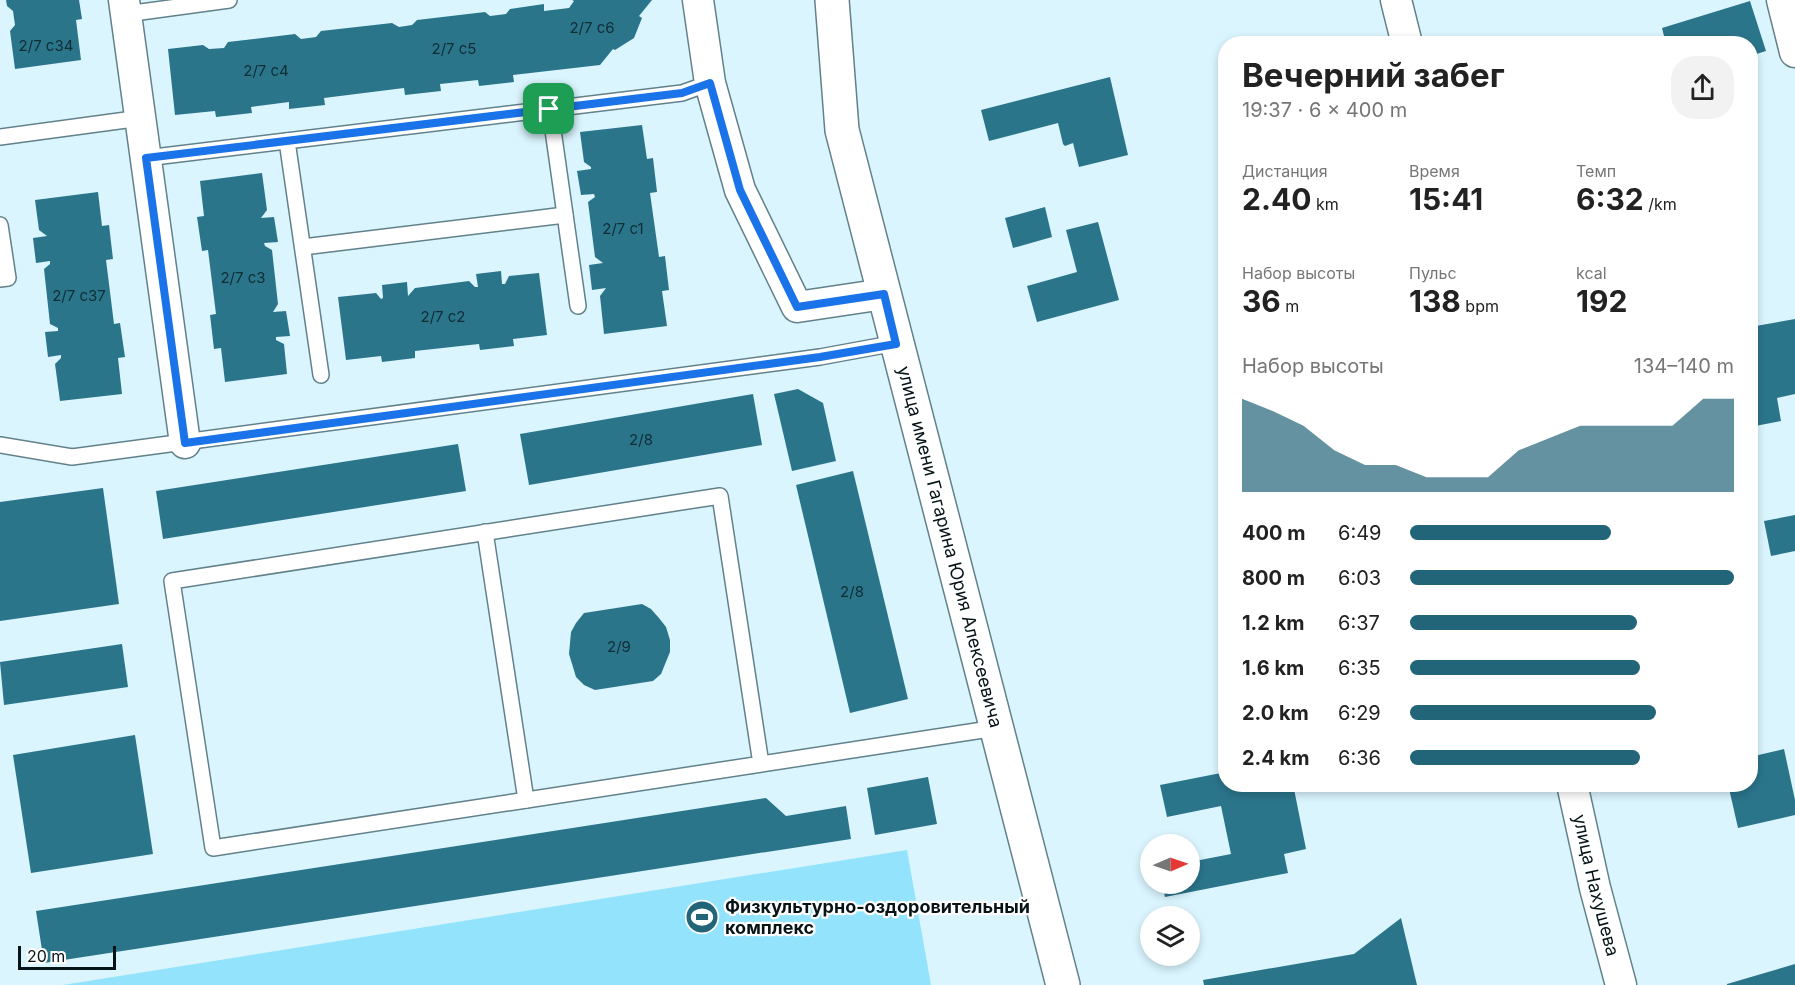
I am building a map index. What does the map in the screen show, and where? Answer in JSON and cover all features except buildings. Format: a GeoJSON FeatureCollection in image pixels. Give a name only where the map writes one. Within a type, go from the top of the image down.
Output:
{"type":"FeatureCollection","features":[{"type":"Feature","properties":{"kind":"street"},"geometry":{"type":"LineString","coordinates":[[698,0],[710,83],[740,190],[797,307],[884,294]]}},
{"type":"Feature","properties":{"kind":"street","name":"улица имени Гагарина Юрия Алексеевича"},"geometry":{"type":"LineString","coordinates":[[832,0],[842,130],[1063,985]]}},
{"type":"Feature","properties":{"kind":"street"},"geometry":{"type":"LineString","coordinates":[[1396,0],[1405,36]]}},
{"type":"Feature","properties":{"kind":"street"},"geometry":{"type":"LineString","coordinates":[[1782,0],[1795,52]]}},
{"type":"Feature","properties":{"kind":"street"},"geometry":{"type":"LineString","coordinates":[[125,7],[185,443]]}},
{"type":"Feature","properties":{"kind":"street","name":"улица Нахушева"},"geometry":{"type":"LineString","coordinates":[[1574,792],[1595,888],[1621,985]]}},
{"type":"Feature","properties":{"kind":"lane"},"geometry":{"type":"LineString","coordinates":[[125,7],[229,0]]}},
{"type":"Feature","properties":{"kind":"lane"},"geometry":{"type":"LineString","coordinates":[[146,158],[682,93],[710,83]]}},
{"type":"Feature","properties":{"kind":"lane"},"geometry":{"type":"LineString","coordinates":[[549,109],[579,306]]}},
{"type":"Feature","properties":{"kind":"lane"},"geometry":{"type":"LineString","coordinates":[[0,137],[141,118]]}},
{"type":"Feature","properties":{"kind":"lane"},"geometry":{"type":"LineString","coordinates":[[287,141],[321,375]]}},
{"type":"Feature","properties":{"kind":"lane"},"geometry":{"type":"LineString","coordinates":[[303,247],[565,215]]}},
{"type":"Feature","properties":{"kind":"lane"},"geometry":{"type":"LineString","coordinates":[[0,225],[8,278],[0,279]]}},
{"type":"Feature","properties":{"kind":"lane"},"geometry":{"type":"LineString","coordinates":[[0,445],[72,457],[809,358],[896,344]]}},
{"type":"Feature","properties":{"kind":"lane"},"geometry":{"type":"LineString","coordinates":[[761,764],[720,496],[172,581],[213,848],[996,728]]}},
{"type":"Feature","properties":{"kind":"lane"},"geometry":{"type":"LineString","coordinates":[[484,532],[526,800]]}},
{"type":"Feature","properties":{"kind":"shaded area","name":"Физкультурно-оздоровительный комплекс"},"geometry":{"type":"Polygon","coordinates":[[[907,850],[931,985],[63,985],[907,850]]]}},
{"type":"Feature","properties":{"kind":"place","name":"Физкультурно-оздоровительный комплекс"},"geometry":{"type":"Point","coordinates":[702,917]}},
{"type":"Feature","properties":{"kind":"route"},"geometry":{"type":"LineString","coordinates":[[710,83],[740,190],[797,307],[884,294],[896,344],[820,357],[185,443],[146,158],[549,109],[682,93],[710,83]]}}]}
